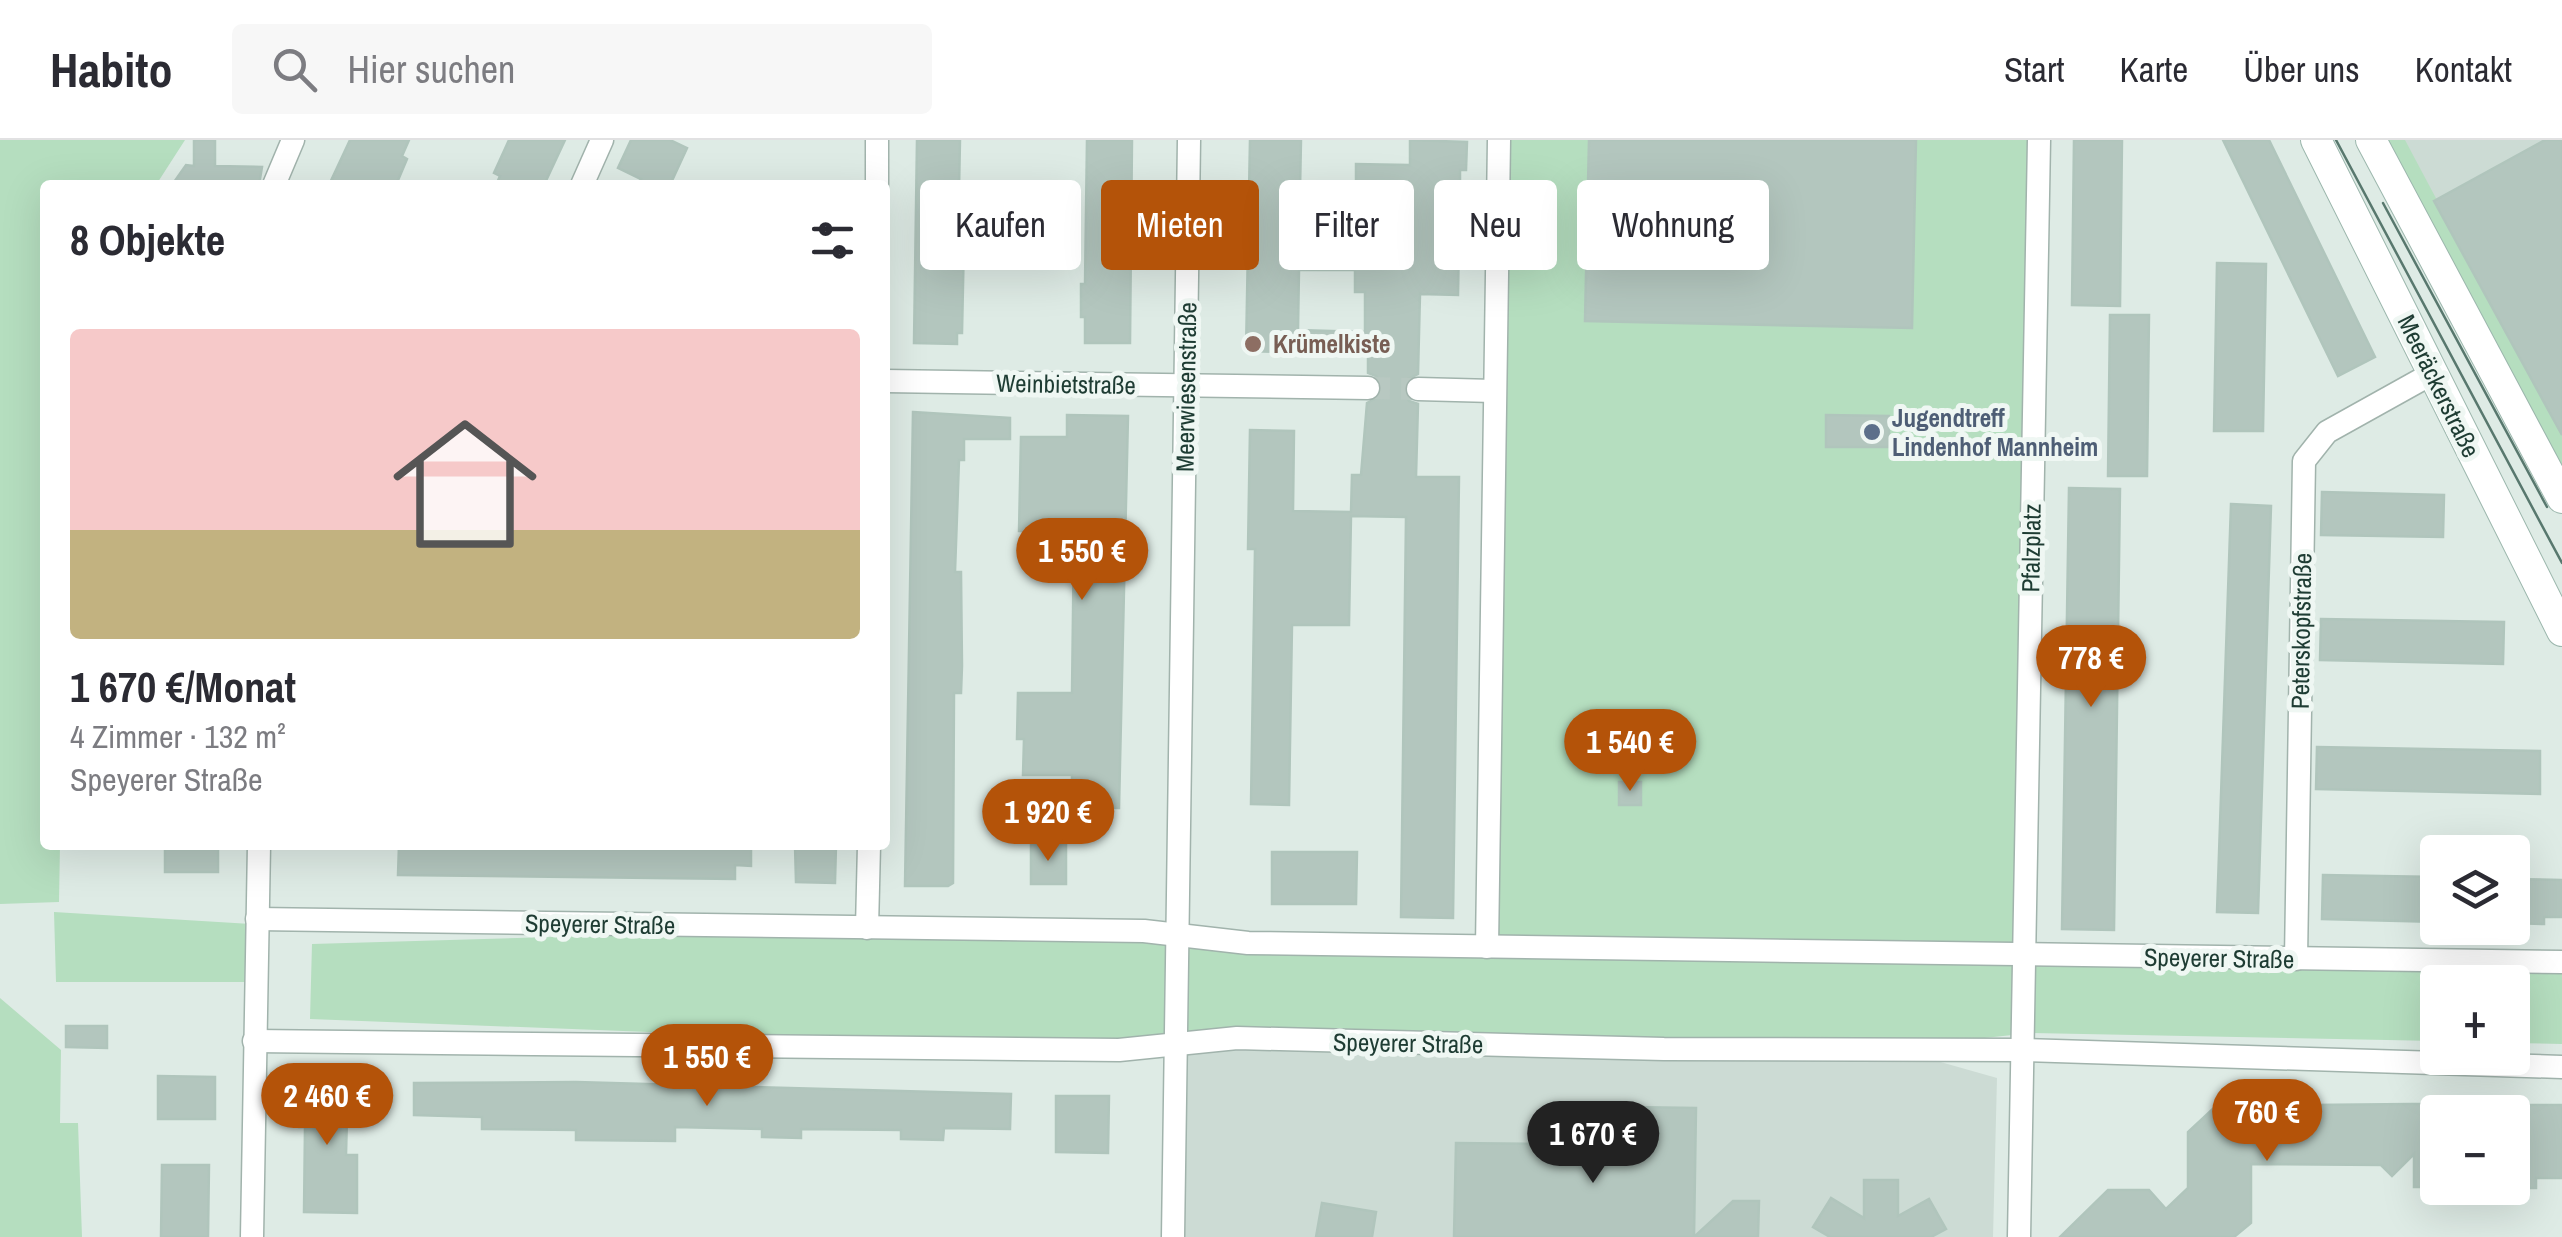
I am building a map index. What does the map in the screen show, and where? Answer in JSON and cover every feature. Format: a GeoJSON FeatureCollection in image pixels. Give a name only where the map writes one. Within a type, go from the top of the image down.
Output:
{"type":"FeatureCollection","features":[{"type":"Feature","properties":{"kind":"street"},"geometry":{"type":"LineString","coordinates":[[276,180],[293,140]]}},
{"type":"Feature","properties":{"kind":"street"},"geometry":{"type":"LineString","coordinates":[[584,180],[602,140]]}},
{"type":"Feature","properties":{"kind":"street"},"geometry":{"type":"LineString","coordinates":[[877,140],[877,180]]}},
{"type":"Feature","properties":{"kind":"street","name":"Meerwiesenstraße"},"geometry":{"type":"LineString","coordinates":[[1173,1237],[1189,140]]}},
{"type":"Feature","properties":{"kind":"street"},"geometry":{"type":"LineString","coordinates":[[1486,947],[1499,140]]}},
{"type":"Feature","properties":{"kind":"street","name":"Pfalzplatz"},"geometry":{"type":"LineString","coordinates":[[2019,1237],[2039,140]]}},
{"type":"Feature","properties":{"kind":"street","name":"Meeräckerstraße"},"geometry":{"type":"LineString","coordinates":[[2316,140],[2562,631]]}},
{"type":"Feature","properties":{"kind":"street","name":"Meeräckerstraße"},"geometry":{"type":"LineString","coordinates":[[2371,140],[2562,498]]}},
{"type":"Feature","properties":{"kind":"street","name":"Peterskopfstraße"},"geometry":{"type":"LineString","coordinates":[[2296,959],[2304,461],[2327,432],[2433,374]]}},
{"type":"Feature","properties":{"kind":"street","name":"Weinbietstraße"},"geometry":{"type":"LineString","coordinates":[[890,381],[1368,388]]}},
{"type":"Feature","properties":{"kind":"street"},"geometry":{"type":"LineString","coordinates":[[1418,390],[1494,391]]}},
{"type":"Feature","properties":{"kind":"street"},"geometry":{"type":"LineString","coordinates":[[2530,570],[2562,588]]}},
{"type":"Feature","properties":{"kind":"street"},"geometry":{"type":"LineString","coordinates":[[252,1237],[259,850]]}},
{"type":"Feature","properties":{"kind":"street"},"geometry":{"type":"LineString","coordinates":[[867,928],[869,850]]}},
{"type":"Feature","properties":{"kind":"street","name":"Speyerer Straße"},"geometry":{"type":"LineString","coordinates":[[257,919],[1178,934],[1214,942],[2562,962]]}},
{"type":"Feature","properties":{"kind":"street","name":"Speyerer Straße"},"geometry":{"type":"LineString","coordinates":[[254,1041],[1118,1050],[1237,1038],[1664,1049],[2022,1050],[2562,1067]]}},
{"type":"Feature","properties":{"kind":"shaded area"},"geometry":{"type":"Polygon","coordinates":[[[2403,140],[2562,140],[2562,440],[2426,186],[2403,140]]]}},
{"type":"Feature","properties":{"kind":"shaded area"},"geometry":{"type":"Polygon","coordinates":[[[1176,1044],[1891,1048],[1997,1078],[1993,1237],[1173,1237],[1176,1044]]]}},
{"type":"Feature","properties":{"kind":"green space"},"geometry":{"type":"Polygon","coordinates":[[[0,140],[185,140],[159,180],[40,180],[40,850],[60,850],[59,902],[0,904],[0,140]]]}},
{"type":"Feature","properties":{"kind":"green space"},"geometry":{"type":"Polygon","coordinates":[[[1499,140],[2031,140],[2018,943],[2562,962],[2562,1044],[2530,1043],[2530,965],[2420,965],[2420,1041],[2031,1033],[1891,1048],[1327,1041],[1119,1050],[310,1019],[312,944],[867,928],[1486,947],[1497,270],[1557,270],[1557,180],[1498,180],[1499,140]]]}},
{"type":"Feature","properties":{"kind":"green space"},"geometry":{"type":"Polygon","coordinates":[[[2379,140],[2405,140],[2562,435],[2562,484],[2379,140]]]}},
{"type":"Feature","properties":{"kind":"green space"},"geometry":{"type":"Polygon","coordinates":[[[54,912],[251,924],[250,982],[56,982],[54,912]]]}},
{"type":"Feature","properties":{"kind":"green space"},"geometry":{"type":"Polygon","coordinates":[[[0,998],[61,1050],[60,1123],[78,1123],[82,1237],[0,1237],[0,998]]]}},
{"type":"Feature","properties":{"kind":"building"},"geometry":{"type":"Polygon","coordinates":[[[194,140],[215,140],[215,166],[262,167],[260,180],[176,180],[186,165],[194,166],[194,140]]]}},
{"type":"Feature","properties":{"kind":"building"},"geometry":{"type":"Polygon","coordinates":[[[350,140],[409,140],[402,156],[407,159],[398,180],[331,180],[350,140]]]}},
{"type":"Feature","properties":{"kind":"building"},"geometry":{"type":"Polygon","coordinates":[[[509,140],[565,140],[546,180],[498,180],[500,176],[494,173],[509,140]]]}},
{"type":"Feature","properties":{"kind":"building"},"geometry":{"type":"Polygon","coordinates":[[[631,140],[670,140],[687,148],[672,180],[640,180],[618,168],[631,140]]]}},
{"type":"Feature","properties":{"kind":"building"},"geometry":{"type":"Polygon","coordinates":[[[917,140],[960,140],[959,180],[920,180],[920,270],[963,270],[962,333],[957,333],[957,344],[914,343],[917,140]]]}},
{"type":"Feature","properties":{"kind":"building"},"geometry":{"type":"Polygon","coordinates":[[[1087,140],[1132,140],[1132,180],[1101,180],[1101,270],[1131,270],[1130,343],[1085,343],[1081,284],[1085,284],[1087,140]]]}},
{"type":"Feature","properties":{"kind":"building"},"geometry":{"type":"Polygon","coordinates":[[[1250,140],[1301,140],[1300,180],[1279,180],[1279,270],[1299,270],[1298,330],[1365,332],[1365,292],[1355,292],[1355,270],[1414,270],[1414,180],[1356,180],[1356,164],[1410,165],[1410,140],[1467,142],[1466,170],[1460,170],[1460,180],[1434,180],[1434,270],[1458,270],[1458,295],[1420,294],[1418,374],[1406,380],[1403,390],[1409,401],[1418,404],[1416,477],[1459,477],[1453,918],[1401,917],[1406,517],[1351,516],[1349,625],[1292,625],[1289,805],[1251,804],[1255,549],[1248,549],[1250,430],[1294,431],[1293,511],[1351,512],[1352,475],[1361,475],[1367,403],[1380,396],[1383,387],[1376,376],[1368,373],[1368,354],[1246,351],[1248,270],[1259,270],[1259,180],[1249,180],[1250,140]]]}},
{"type":"Feature","properties":{"kind":"building"},"geometry":{"type":"Polygon","coordinates":[[[1589,140],[1916,140],[1912,328],[1585,321],[1586,270],[1769,270],[1769,180],[1588,180],[1589,140]]]}},
{"type":"Feature","properties":{"kind":"building"},"geometry":{"type":"Polygon","coordinates":[[[2074,140],[2122,140],[2120,306],[2072,305],[2074,140]]]}},
{"type":"Feature","properties":{"kind":"building"},"geometry":{"type":"Polygon","coordinates":[[[2223,140],[2269,140],[2375,357],[2338,376],[2223,140]]]}},
{"type":"Feature","properties":{"kind":"building"},"geometry":{"type":"Polygon","coordinates":[[[2545,140],[2562,140],[2562,435],[2434,201],[2545,140]]]}},
{"type":"Feature","properties":{"kind":"building"},"geometry":{"type":"Polygon","coordinates":[[[2217,263],[2266,264],[2263,431],[2214,431],[2217,263]]]}},
{"type":"Feature","properties":{"kind":"building"},"geometry":{"type":"Polygon","coordinates":[[[2110,315],[2149,315],[2147,476],[2108,476],[2110,315]]]}},
{"type":"Feature","properties":{"kind":"building"},"geometry":{"type":"Polygon","coordinates":[[[913,412],[1010,418],[1010,439],[964,439],[964,460],[959,460],[955,572],[961,572],[962,666],[961,693],[954,693],[953,883],[948,886],[905,886],[913,412]]]}},
{"type":"Feature","properties":{"kind":"building"},"geometry":{"type":"Polygon","coordinates":[[[1067,415],[1128,416],[1119,808],[1072,807],[1072,775],[1023,775],[1024,739],[1017,739],[1018,693],[1072,693],[1074,532],[1019,531],[1021,437],[1067,437],[1067,415]]]}},
{"type":"Feature","properties":{"kind":"building"},"geometry":{"type":"Polygon","coordinates":[[[1826,415],[1889,416],[1889,447],[1826,447],[1826,415]]]}},
{"type":"Feature","properties":{"kind":"building"},"geometry":{"type":"Polygon","coordinates":[[[2069,488],[2120,489],[2114,930],[2062,929],[2069,488]]]}},
{"type":"Feature","properties":{"kind":"building"},"geometry":{"type":"Polygon","coordinates":[[[2322,492],[2444,495],[2443,537],[2321,535],[2322,492]]]}},
{"type":"Feature","properties":{"kind":"building"},"geometry":{"type":"Polygon","coordinates":[[[2231,504],[2271,506],[2258,913],[2217,912],[2231,504]]]}},
{"type":"Feature","properties":{"kind":"building"},"geometry":{"type":"Polygon","coordinates":[[[2321,619],[2504,622],[2503,664],[2320,660],[2321,619]]]}},
{"type":"Feature","properties":{"kind":"building"},"geometry":{"type":"Polygon","coordinates":[[[2317,747],[2540,751],[2540,794],[2316,789],[2317,747]]]}},
{"type":"Feature","properties":{"kind":"building"},"geometry":{"type":"Polygon","coordinates":[[[1619,782],[1641,782],[1641,805],[1619,805],[1619,782]]]}},
{"type":"Feature","properties":{"kind":"building"},"geometry":{"type":"Polygon","coordinates":[[[1031,843],[1066,843],[1066,884],[1031,884],[1031,843]]]}},
{"type":"Feature","properties":{"kind":"building"},"geometry":{"type":"Polygon","coordinates":[[[165,850],[218,850],[218,872],[165,872],[165,850]]]}},
{"type":"Feature","properties":{"kind":"building"},"geometry":{"type":"Polygon","coordinates":[[[399,850],[751,850],[751,866],[735,865],[735,879],[398,875],[399,850]]]}},
{"type":"Feature","properties":{"kind":"building"},"geometry":{"type":"Polygon","coordinates":[[[795,850],[836,850],[835,883],[796,882],[795,850]]]}},
{"type":"Feature","properties":{"kind":"building"},"geometry":{"type":"Polygon","coordinates":[[[1272,852],[1357,852],[1356,904],[1272,904],[1272,852]]]}},
{"type":"Feature","properties":{"kind":"building"},"geometry":{"type":"Polygon","coordinates":[[[2323,875],[2420,877],[2420,922],[2322,919],[2323,875]]]}},
{"type":"Feature","properties":{"kind":"building"},"geometry":{"type":"Polygon","coordinates":[[[2530,879],[2562,880],[2562,917],[2544,917],[2544,924],[2530,924],[2530,879]]]}},
{"type":"Feature","properties":{"kind":"building"},"geometry":{"type":"Polygon","coordinates":[[[66,1026],[107,1026],[107,1048],[66,1047],[66,1026]]]}},
{"type":"Feature","properties":{"kind":"building"},"geometry":{"type":"Polygon","coordinates":[[[158,1076],[215,1077],[215,1119],[158,1119],[158,1076]]]}},
{"type":"Feature","properties":{"kind":"building"},"geometry":{"type":"Polygon","coordinates":[[[299,1079],[348,1080],[346,1155],[357,1155],[357,1213],[304,1212],[305,1127],[299,1127],[299,1079]]]}},
{"type":"Feature","properties":{"kind":"building"},"geometry":{"type":"Polygon","coordinates":[[[576,1082],[1011,1094],[1010,1129],[944,1128],[943,1140],[901,1139],[901,1130],[801,1129],[801,1138],[762,1137],[762,1129],[675,1127],[675,1141],[576,1140],[576,1130],[482,1129],[482,1117],[414,1115],[414,1083],[576,1082]]]}},
{"type":"Feature","properties":{"kind":"building"},"geometry":{"type":"Polygon","coordinates":[[[1056,1096],[1109,1096],[1108,1153],[1056,1152],[1056,1096]]]}},
{"type":"Feature","properties":{"kind":"building"},"geometry":{"type":"Polygon","coordinates":[[[2420,1104],[2420,1187],[2414,1187],[2414,1154],[2392,1176],[2381,1165],[2251,1164],[2251,1223],[2234,1237],[2060,1237],[2108,1190],[2149,1190],[2166,1209],[2188,1188],[2188,1132],[2216,1106],[2420,1104]]]}},
{"type":"Feature","properties":{"kind":"building"},"geometry":{"type":"Polygon","coordinates":[[[2530,1105],[2562,1105],[2562,1178],[2536,1178],[2536,1188],[2530,1188],[2530,1105]]]}},
{"type":"Feature","properties":{"kind":"building"},"geometry":{"type":"Polygon","coordinates":[[[1630,1107],[1696,1108],[1694,1237],[1454,1237],[1456,1143],[1629,1145],[1630,1107]]]}},
{"type":"Feature","properties":{"kind":"building"},"geometry":{"type":"Polygon","coordinates":[[[162,1165],[209,1165],[208,1237],[161,1237],[162,1165]]]}},
{"type":"Feature","properties":{"kind":"building"},"geometry":{"type":"Polygon","coordinates":[[[1864,1180],[1898,1180],[1898,1216],[1929,1199],[1946,1229],[1931,1237],[1830,1237],[1813,1227],[1831,1198],[1864,1218],[1864,1180]]]}},
{"type":"Feature","properties":{"kind":"building"},"geometry":{"type":"Polygon","coordinates":[[[1733,1201],[1759,1201],[1758,1237],[1694,1237],[1733,1201]]]}},
{"type":"Feature","properties":{"kind":"building"},"geometry":{"type":"Polygon","coordinates":[[[1322,1203],[1376,1212],[1372,1237],[1316,1237],[1322,1203]]]}},
{"type":"Feature","properties":{"kind":"tunnel"},"geometry":{"type":"LineString","coordinates":[[1368,388],[1418,389]]}},
{"type":"Feature","properties":{"kind":"tram line"},"geometry":{"type":"LineString","coordinates":[[2336,140],[2562,563]]}},
{"type":"Feature","properties":{"kind":"tram line"},"geometry":{"type":"LineString","coordinates":[[2383,203],[2547,507]]}},
{"type":"Feature","properties":{"kind":"place","name":"Krümelkiste"},"geometry":{"type":"Point","coordinates":[1253,344]}},
{"type":"Feature","properties":{"kind":"place","name":"Jugendtreff Lindenhof Mannheim"},"geometry":{"type":"Point","coordinates":[1872,432]}}]}
